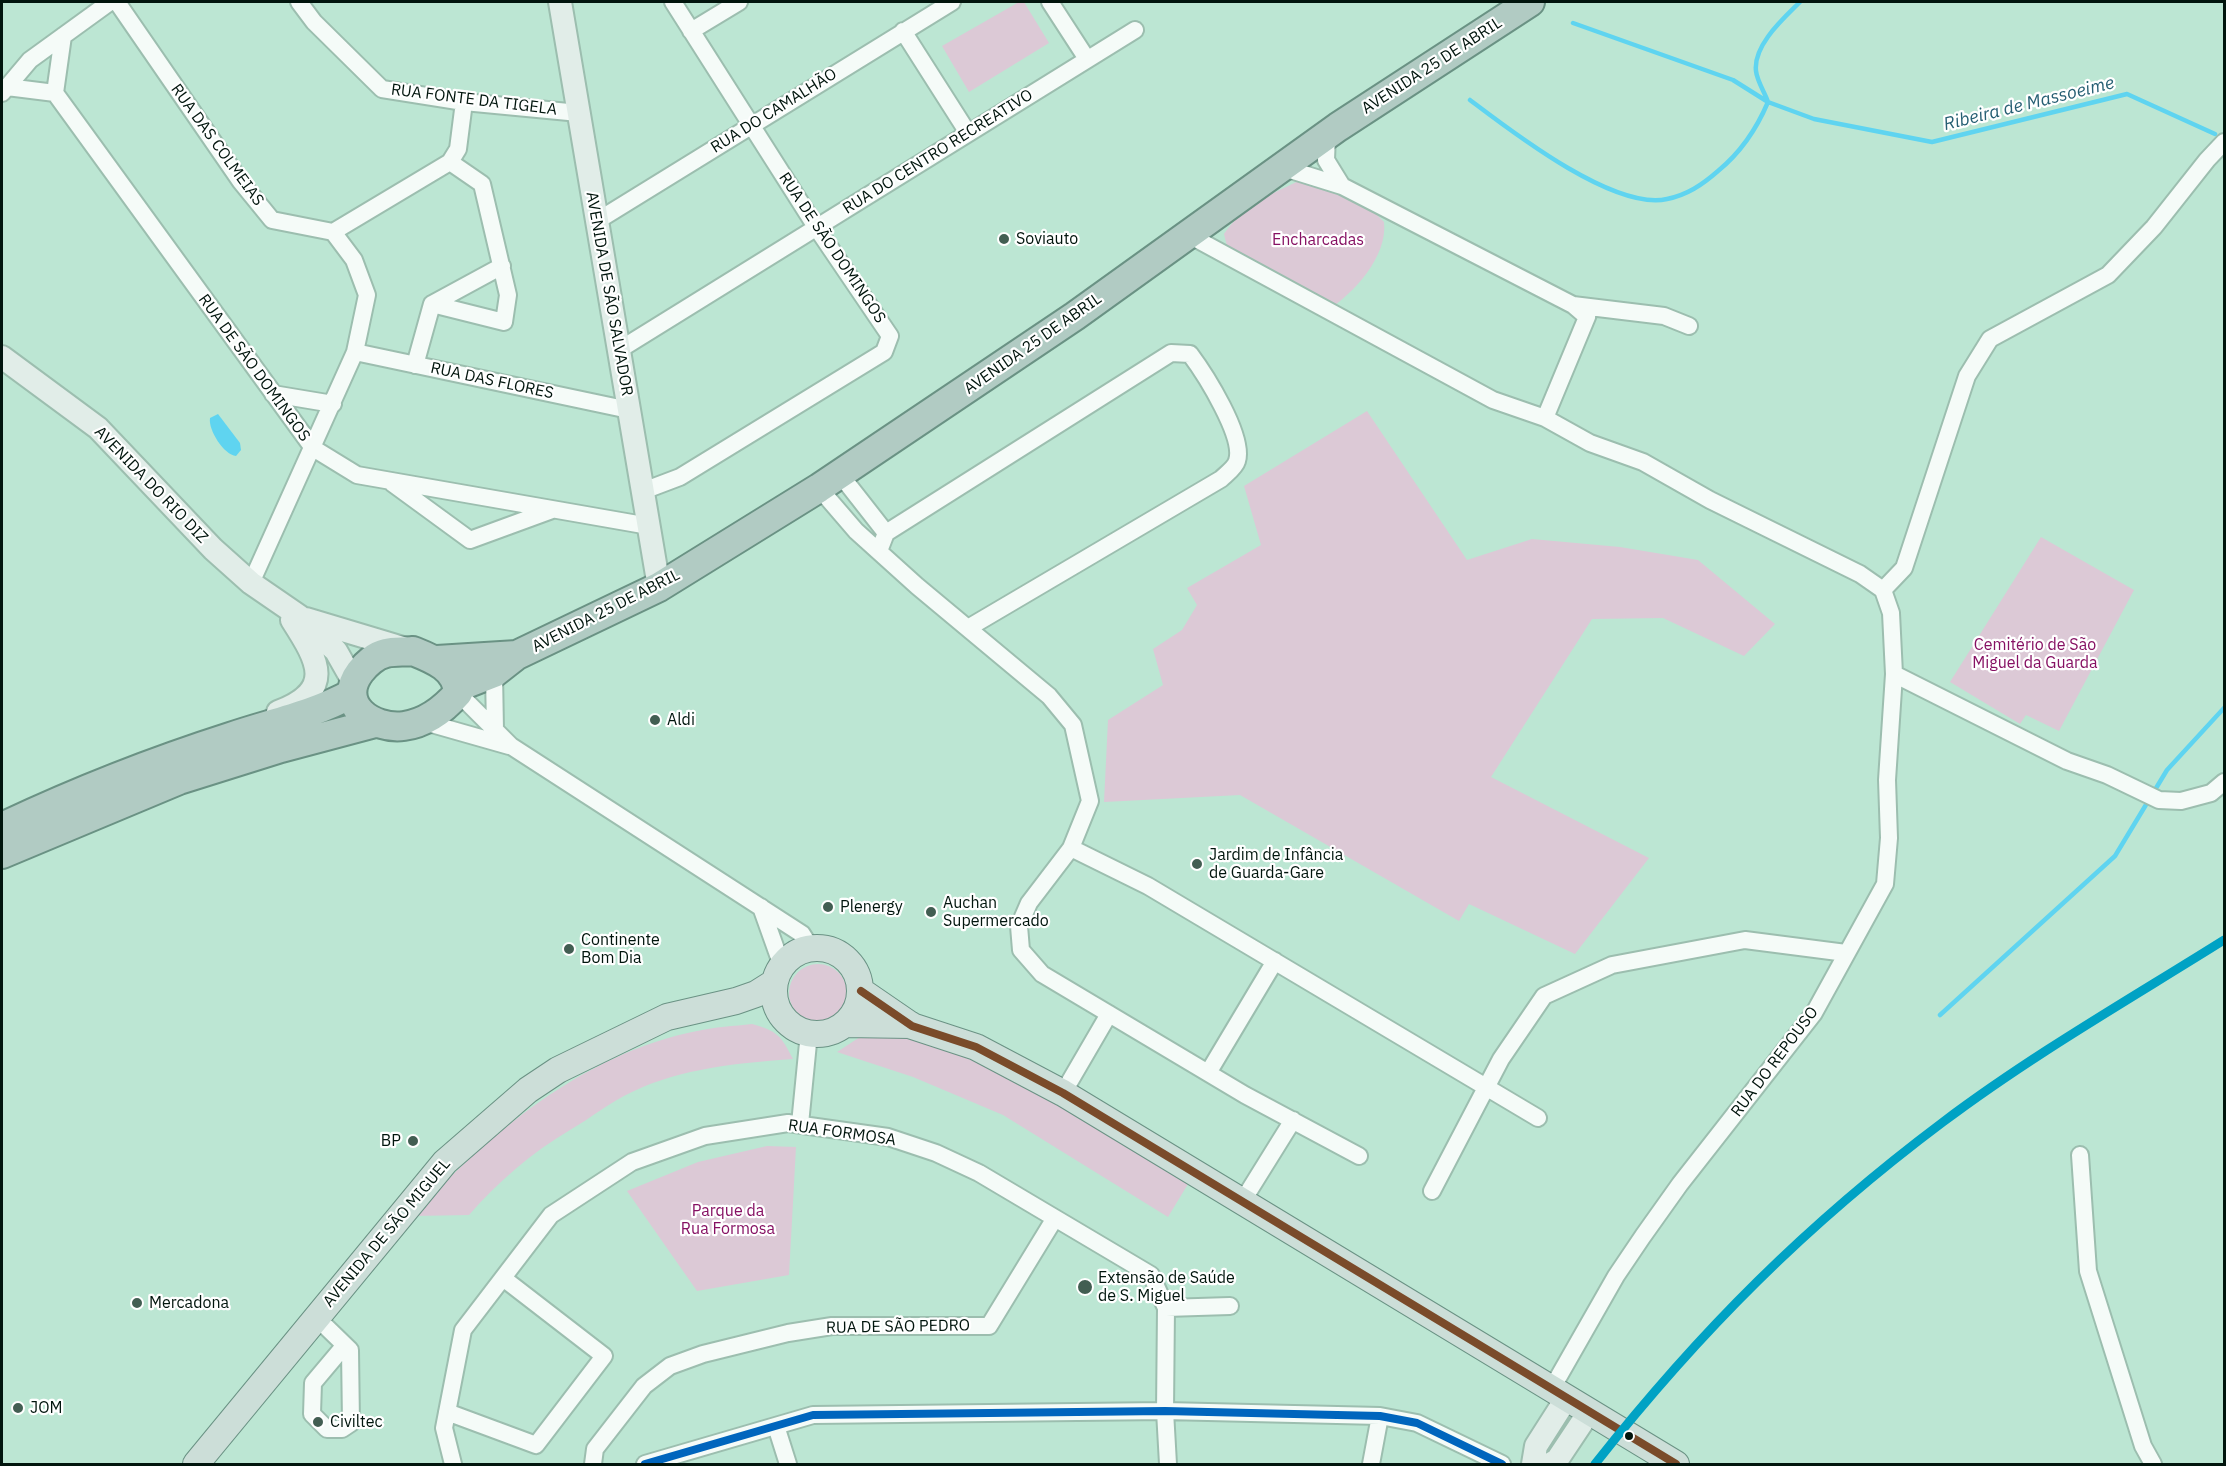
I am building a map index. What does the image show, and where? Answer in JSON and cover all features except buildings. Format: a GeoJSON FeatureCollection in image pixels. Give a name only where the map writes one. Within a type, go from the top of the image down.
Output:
{"type":"FeatureCollection","features":[{"type":"Feature","properties":{"kind":"highway","name":"AVENIDA 25 DE ABRIL"},"geometry":{"type":"LineString","coordinates":[[458,690],[494,673],[517,655],[659,587],[829,480],[1075,316],[1327,135],[1530,2]]}},
{"type":"Feature","properties":{"kind":"highway"},"geometry":{"type":"LineString","coordinates":[[384,653],[425,656],[454,676],[458,690],[444,708],[420,721],[403,726],[375,723],[281,748],[179,780],[5,848],[112,779],[258,728],[327,707],[352,688],[366,664],[384,653]]}},
{"type":"Feature","properties":{"kind":"highway","name":"AVENIDA 25 DE ABRIL"},"geometry":{"type":"LineString","coordinates":[[425,656],[517,655]]}},
{"type":"Feature","properties":{"kind":"highway"},"geometry":{"type":"LineString","coordinates":[[352,688],[360,712],[375,723]]}},
{"type":"Feature","properties":{"kind":"main road","name":"AVENIDA DE SÃO SALVADOR"},"geometry":{"type":"LineString","coordinates":[[560,2],[659,587]]}},
{"type":"Feature","properties":{"kind":"main road","name":"AVENIDA DO RIO DIZ"},"geometry":{"type":"LineString","coordinates":[[2,357],[98,428],[213,549],[251,582],[290,610],[336,651],[352,688]]}},
{"type":"Feature","properties":{"kind":"main road","name":"AVENIDA DO RIO DIZ"},"geometry":{"type":"LineString","coordinates":[[290,610],[425,656]]}},
{"type":"Feature","properties":{"kind":"main road"},"geometry":{"type":"LineString","coordinates":[[258,728],[275,714],[304,699],[317,682],[318,670],[314,655],[290,610]]}},
{"type":"Feature","properties":{"kind":"main road"},"geometry":{"type":"LineString","coordinates":[[811,948],[825,948],[838,953],[849,961],[860,980],[861,991],[854,1014],[834,1031],[809,1033],[798,1029],[780,1013],[776,1003],[778,974],[789,957],[811,948]]}},
{"type":"Feature","properties":{"kind":"main road","name":"AVENIDA DE SÃO MIGUEL"},"geometry":{"type":"LineString","coordinates":[[196,1464],[445,1162],[528,1090],[558,1070],[667,1017],[756,994],[778,974]]}},
{"type":"Feature","properties":{"kind":"main road"},"geometry":{"type":"LineString","coordinates":[[861,991],[912,1026],[976,1047],[1063,1093],[1660,1457]]}},
{"type":"Feature","properties":{"kind":"main road","name":"AVENIDA DE SÃO MIGUEL"},"geometry":{"type":"LineString","coordinates":[[614,1043],[676,1026],[764,1009],[780,1013]]}},
{"type":"Feature","properties":{"kind":"main road"},"geometry":{"type":"LineString","coordinates":[[845,1024],[912,1026]]}},
{"type":"Feature","properties":{"kind":"main road"},"geometry":{"type":"LineString","coordinates":[[1533,1464],[1536,1446],[1559,1394]]}},
{"type":"Feature","properties":{"kind":"main road"},"geometry":{"type":"LineString","coordinates":[[1550,1464],[1557,1460],[1599,1418]]}},
{"type":"Feature","properties":{"kind":"street"},"geometry":{"type":"LineString","coordinates":[[4,90],[30,60],[110,2]]}},
{"type":"Feature","properties":{"kind":"street","name":"RUA DAS COLMEIAS"},"geometry":{"type":"LineString","coordinates":[[117,2],[241,183],[272,220],[333,232]]}},
{"type":"Feature","properties":{"kind":"street","name":"RUA FONTE DA TIGELA"},"geometry":{"type":"LineString","coordinates":[[299,2],[314,22],[382,89],[464,102],[579,113]]}},
{"type":"Feature","properties":{"kind":"street","name":"RUA DE SÃO DOMINGOS"},"geometry":{"type":"LineString","coordinates":[[643,491],[680,477],[884,352],[890,336],[816,227],[673,2]]}},
{"type":"Feature","properties":{"kind":"street"},"geometry":{"type":"LineString","coordinates":[[692,31],[739,2]]}},
{"type":"Feature","properties":{"kind":"street","name":"RUA DO CAMALHÃO"},"geometry":{"type":"LineString","coordinates":[[597,221],[952,2]]}},
{"type":"Feature","properties":{"kind":"street"},"geometry":{"type":"LineString","coordinates":[[1050,2],[1087,59]]}},
{"type":"Feature","properties":{"kind":"street","name":"RUA DO CENTRO RECREATIVO"},"geometry":{"type":"LineString","coordinates":[[619,350],[1135,30]]}},
{"type":"Feature","properties":{"kind":"street"},"geometry":{"type":"LineString","coordinates":[[903,31],[968,133]]}},
{"type":"Feature","properties":{"kind":"street"},"geometry":{"type":"LineString","coordinates":[[4,90],[55,93],[63,36]]}},
{"type":"Feature","properties":{"kind":"street","name":"RUA DE SÃO DOMINGOS"},"geometry":{"type":"LineString","coordinates":[[55,93],[313,448],[357,474],[649,526]]}},
{"type":"Feature","properties":{"kind":"street"},"geometry":{"type":"LineString","coordinates":[[251,582],[355,352],[367,295],[354,260],[333,232],[450,162],[458,149],[464,102]]}},
{"type":"Feature","properties":{"kind":"street"},"geometry":{"type":"LineString","coordinates":[[1327,135],[1326,160],[1342,186]]}},
{"type":"Feature","properties":{"kind":"street"},"geometry":{"type":"LineString","coordinates":[[1187,234],[1493,400],[1545,418],[1590,443],[1643,462],[1710,500],[1860,573],[1883,590],[1904,568],[1936,479],[1967,376],[1990,339],[2108,275],[2154,227],[2224,142]]}},
{"type":"Feature","properties":{"kind":"street"},"geometry":{"type":"LineString","coordinates":[[432,304],[504,322],[508,295],[482,184],[450,162]]}},
{"type":"Feature","properties":{"kind":"street"},"geometry":{"type":"LineString","coordinates":[[1281,167],[1342,186],[1573,304],[1587,317],[1545,418]]}},
{"type":"Feature","properties":{"kind":"street"},"geometry":{"type":"LineString","coordinates":[[415,365],[432,304],[502,266]]}},
{"type":"Feature","properties":{"kind":"street"},"geometry":{"type":"LineString","coordinates":[[1573,304],[1664,316],[1689,326]]}},
{"type":"Feature","properties":{"kind":"street","name":"RUA DAS FLORES"},"geometry":{"type":"LineString","coordinates":[[355,352],[629,410]]}},
{"type":"Feature","properties":{"kind":"street"},"geometry":{"type":"LineString","coordinates":[[879,551],[886,533],[1171,353],[1190,354],[1203,372],[1239,445],[1237,463],[1221,479],[968,628]]}},
{"type":"Feature","properties":{"kind":"street"},"geometry":{"type":"LineString","coordinates":[[273,394],[333,404]]}},
{"type":"Feature","properties":{"kind":"street"},"geometry":{"type":"LineString","coordinates":[[389,480],[470,540],[554,509]]}},
{"type":"Feature","properties":{"kind":"street"},"geometry":{"type":"LineString","coordinates":[[829,480],[886,533]]}},
{"type":"Feature","properties":{"kind":"street"},"geometry":{"type":"LineString","coordinates":[[829,480],[856,531],[1049,696],[1073,725],[1090,801],[1071,848],[1029,903],[1019,926],[1021,950],[1042,974],[1208,1073],[1359,1156]]}},
{"type":"Feature","properties":{"kind":"street","name":"RUA DO REPOUSO"},"geometry":{"type":"LineString","coordinates":[[1559,1394],[1616,1276],[1680,1184],[1814,1013],[1885,884],[1889,838],[1887,780],[1894,674],[1891,613],[1883,590]]}},
{"type":"Feature","properties":{"kind":"street"},"geometry":{"type":"LineString","coordinates":[[494,673],[495,730]]}},
{"type":"Feature","properties":{"kind":"street"},"geometry":{"type":"LineString","coordinates":[[1894,674],[2067,761],[2107,775],[2159,801],[2181,801],[2211,793],[2224,782]]}},
{"type":"Feature","properties":{"kind":"street"},"geometry":{"type":"LineString","coordinates":[[458,690],[511,747],[802,934],[811,948]]}},
{"type":"Feature","properties":{"kind":"street"},"geometry":{"type":"LineString","coordinates":[[420,721],[511,747]]}},
{"type":"Feature","properties":{"kind":"street"},"geometry":{"type":"LineString","coordinates":[[1071,848],[1148,885],[1487,1085],[1538,1118]]}},
{"type":"Feature","properties":{"kind":"street"},"geometry":{"type":"LineString","coordinates":[[761,907],[778,974]]}},
{"type":"Feature","properties":{"kind":"street"},"geometry":{"type":"LineString","coordinates":[[1432,1191],[1501,1059],[1544,996],[1612,965],[1745,940],[1846,953]]}},
{"type":"Feature","properties":{"kind":"street"},"geometry":{"type":"LineString","coordinates":[[1208,1073],[1275,961]]}},
{"type":"Feature","properties":{"kind":"street"},"geometry":{"type":"LineString","coordinates":[[1063,1093],[1109,1014]]}},
{"type":"Feature","properties":{"kind":"street"},"geometry":{"type":"LineString","coordinates":[[800,1124],[809,1033]]}},
{"type":"Feature","properties":{"kind":"street"},"geometry":{"type":"LineString","coordinates":[[1242,1202],[1293,1120]]}},
{"type":"Feature","properties":{"kind":"street","name":"RUA FORMOSA"},"geometry":{"type":"LineString","coordinates":[[453,1464],[444,1428],[463,1330],[551,1215],[632,1162],[705,1136],[789,1123],[888,1137],[936,1153],[979,1173],[1151,1275],[1166,1308],[1165,1411],[1168,1464]]}},
{"type":"Feature","properties":{"kind":"street"},"geometry":{"type":"LineString","coordinates":[[2080,1155],[2088,1271],[2143,1446],[2153,1464]]}},
{"type":"Feature","properties":{"kind":"street","name":"RUA DE SÃO PEDRO"},"geometry":{"type":"LineString","coordinates":[[593,1464],[596,1449],[644,1386],[670,1366],[703,1354],[788,1333],[832,1326],[989,1326],[1055,1218]]}},
{"type":"Feature","properties":{"kind":"street"},"geometry":{"type":"LineString","coordinates":[[447,1412],[536,1445],[604,1356],[503,1278]]}},
{"type":"Feature","properties":{"kind":"street"},"geometry":{"type":"LineString","coordinates":[[1166,1308],[1230,1306]]}},
{"type":"Feature","properties":{"kind":"street"},"geometry":{"type":"LineString","coordinates":[[317,1318],[345,1345]]}},
{"type":"Feature","properties":{"kind":"street"},"geometry":{"type":"LineString","coordinates":[[645,1464],[813,1415],[1165,1411],[1380,1416],[1417,1424],[1502,1464]]}},
{"type":"Feature","properties":{"kind":"street"},"geometry":{"type":"LineString","coordinates":[[1371,1464],[1380,1416]]}},
{"type":"Feature","properties":{"kind":"street"},"geometry":{"type":"LineString","coordinates":[[776,1426],[788,1464]]}},
{"type":"Feature","properties":{"kind":"green space"},"geometry":{"type":"Polygon","coordinates":[[[1019,2],[1024,2],[1049,43],[969,92],[942,46],[1019,2]]]}},
{"type":"Feature","properties":{"kind":"green space","name":"Encharcadas"},"geometry":{"type":"Polygon","coordinates":[[[1310,176],[1354,192],[1384,222],[1381,248],[1375,260],[1358,284],[1328,310],[1230,258],[1224,234],[1251,207],[1310,176]]]}},
{"type":"Feature","properties":{"kind":"green space"},"geometry":{"type":"Polygon","coordinates":[[[1367,411],[1467,560],[1532,539],[1620,547],[1698,560],[1775,624],[1744,656],[1663,618],[1592,619],[1491,777],[1649,858],[1575,954],[1469,904],[1459,921],[1240,795],[1104,802],[1108,720],[1163,685],[1153,649],[1182,630],[1197,605],[1187,588],[1261,545],[1244,486],[1367,411]]]}},
{"type":"Feature","properties":{"kind":"green space","name":"Cemitério de São Miguel da Guarda"},"geometry":{"type":"Polygon","coordinates":[[[2041,537],[2134,590],[2059,731],[2026,715],[2020,724],[1950,682],[2041,537]]]}},
{"type":"Feature","properties":{"kind":"green space"},"geometry":{"type":"Polygon","coordinates":[[[818,964],[829,966],[842,977],[847,993],[845,1004],[834,1017],[818,1022],[807,1020],[794,1009],[789,993],[791,982],[802,969],[818,964]]]}},
{"type":"Feature","properties":{"kind":"green space"},"geometry":{"type":"Polygon","coordinates":[[[752,1024],[777,1035],[793,1059],[711,1068],[670,1077],[651,1084],[616,1100],[542,1148],[503,1180],[469,1215],[413,1216],[442,1185],[506,1127],[577,1078],[616,1058],[655,1042],[704,1030],[752,1024]]]}},
{"type":"Feature","properties":{"kind":"green space"},"geometry":{"type":"Polygon","coordinates":[[[900,1031],[976,1053],[1188,1184],[1168,1217],[1003,1115],[913,1077],[837,1052],[860,1037],[900,1031]]]}},
{"type":"Feature","properties":{"kind":"green space","name":"Parque da Rua Formosa"},"geometry":{"type":"Polygon","coordinates":[[[767,1146],[796,1147],[789,1275],[697,1291],[627,1191],[698,1162],[767,1146]]]}},
{"type":"Feature","properties":{"kind":"water"},"geometry":{"type":"Polygon","coordinates":[[[218,414],[240,443],[241,450],[236,456],[231,455],[222,447],[214,435],[210,418],[218,414]]]}},
{"type":"Feature","properties":{"kind":"waterway"},"geometry":{"type":"LineString","coordinates":[[1470,100],[1536,148],[1592,181],[1620,193],[1645,199],[1667,199],[1681,195],[1694,189],[1726,164],[1753,131],[1768,102],[1756,71],[1759,52],[1771,33],[1800,2]]}},
{"type":"Feature","properties":{"kind":"waterway","name":"Ribeira de Massoeime"},"geometry":{"type":"LineString","coordinates":[[1573,23],[1733,80],[1768,102],[1814,119],[1932,142],[2127,94],[2215,134]]}},
{"type":"Feature","properties":{"kind":"waterway"},"geometry":{"type":"LineString","coordinates":[[1940,1015],[2115,856],[2167,770],[2224,708]]}},
{"type":"Feature","properties":{"kind":"transit line"},"geometry":{"type":"LineString","coordinates":[[1595,1464],[1715,1324],[1757,1281],[1846,1200],[1977,1097],[2082,1028],[2224,940]]}},
{"type":"Feature","properties":{"kind":"transit line"},"geometry":{"type":"LineString","coordinates":[[861,991],[912,1026],[976,1047],[1063,1093],[1676,1464]]}},
{"type":"Feature","properties":{"kind":"transit line"},"geometry":{"type":"LineString","coordinates":[[645,1464],[813,1415],[1165,1411],[1380,1416],[1417,1423],[1502,1464]]}},
{"type":"Feature","properties":{"kind":"place","name":"Soviauto"},"geometry":{"type":"Point","coordinates":[1004,239]}},
{"type":"Feature","properties":{"kind":"place","name":"Aldi"},"geometry":{"type":"Point","coordinates":[655,720]}},
{"type":"Feature","properties":{"kind":"place","name":"Jardim de Infância de Guarda-Gare"},"geometry":{"type":"Point","coordinates":[1197,864]}},
{"type":"Feature","properties":{"kind":"place","name":"Plenergy"},"geometry":{"type":"Point","coordinates":[828,907]}},
{"type":"Feature","properties":{"kind":"place","name":"Auchan Supermercado"},"geometry":{"type":"Point","coordinates":[931,912]}},
{"type":"Feature","properties":{"kind":"place","name":"Continente Bom Dia"},"geometry":{"type":"Point","coordinates":[569,949]}},
{"type":"Feature","properties":{"kind":"place","name":"BP"},"geometry":{"type":"Point","coordinates":[413,1141]}},
{"type":"Feature","properties":{"kind":"place","name":"Extensão de Saúde de S. Miguel"},"geometry":{"type":"Point","coordinates":[1085,1287]}},
{"type":"Feature","properties":{"kind":"place","name":"Mercadona"},"geometry":{"type":"Point","coordinates":[137,1303]}},
{"type":"Feature","properties":{"kind":"place","name":"JOM"},"geometry":{"type":"Point","coordinates":[18,1408]}},
{"type":"Feature","properties":{"kind":"place","name":"Civiltec"},"geometry":{"type":"Point","coordinates":[318,1422]}}]}
